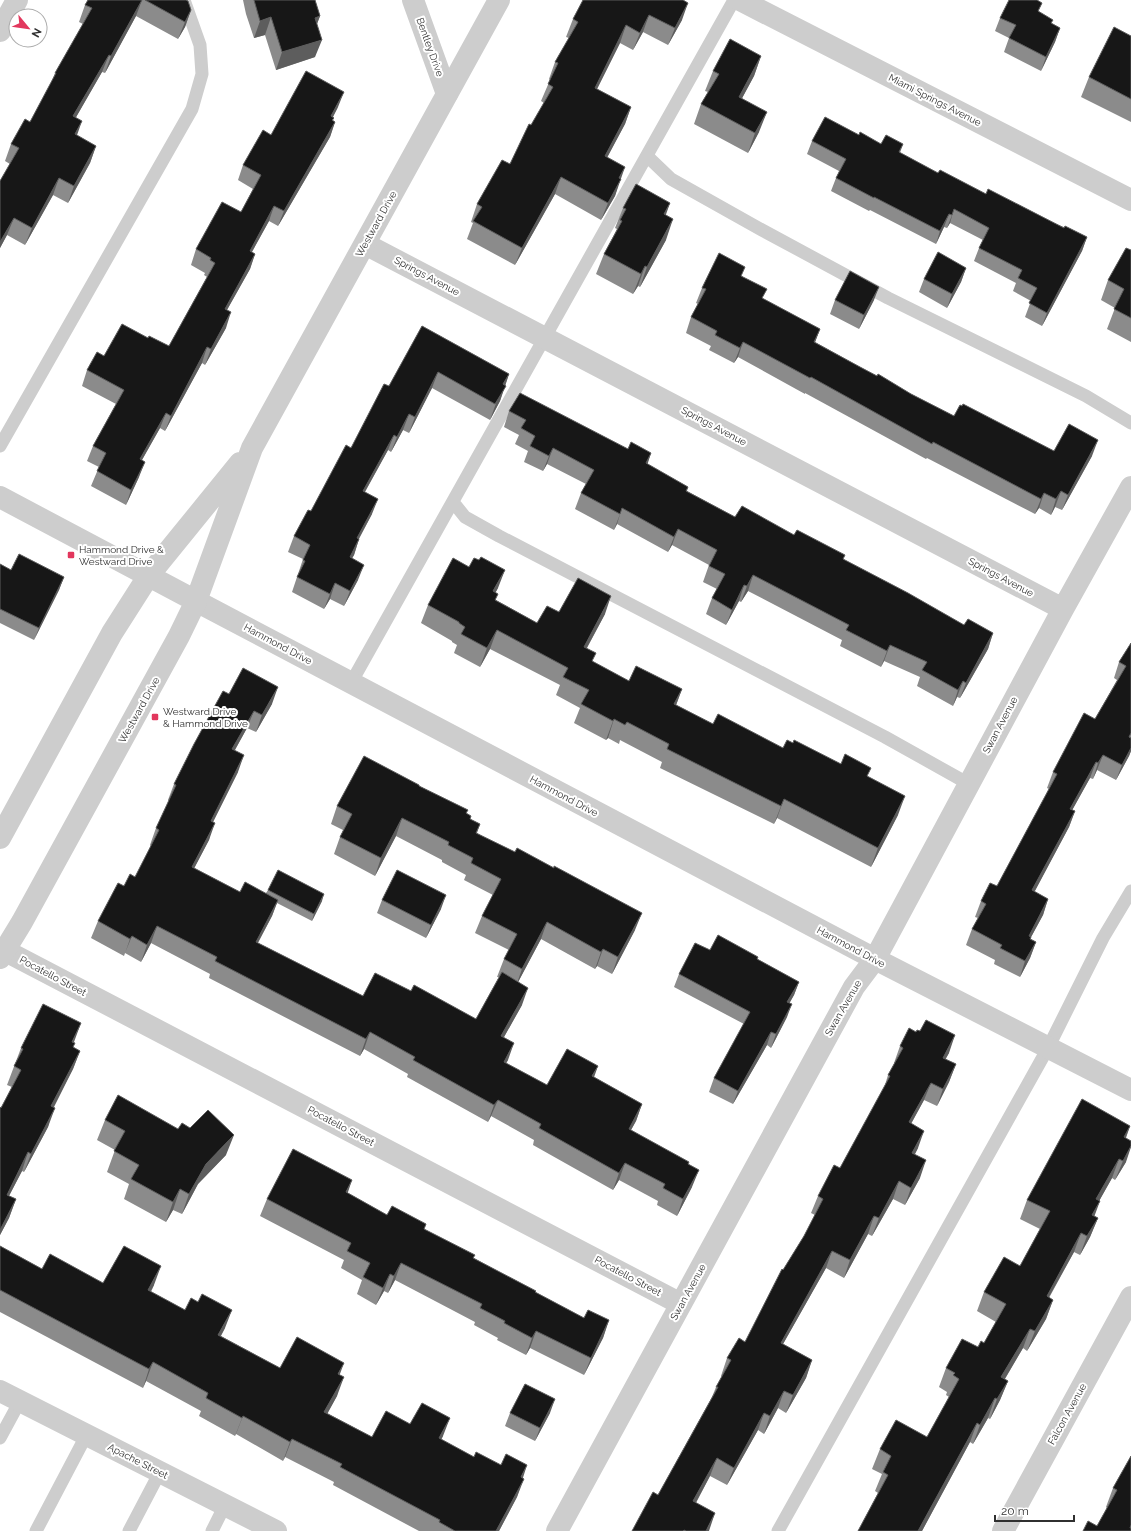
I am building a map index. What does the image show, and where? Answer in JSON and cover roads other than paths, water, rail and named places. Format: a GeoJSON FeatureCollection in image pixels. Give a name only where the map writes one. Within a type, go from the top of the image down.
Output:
{"type":"FeatureCollection","features":[{"type":"Feature","properties":{"kind":"street"},"geometry":{"type":"LineString","coordinates":[[1,28],[17,0]]}},
{"type":"Feature","properties":{"kind":"street","name":"Bentley Drive"},"geometry":{"type":"LineString","coordinates":[[413,0],[447,94]]}},
{"type":"Feature","properties":{"kind":"street","name":"Westward Drive"},"geometry":{"type":"LineString","coordinates":[[1,952],[22,922],[169,657],[196,601],[252,448],[499,0]]}},
{"type":"Feature","properties":{"kind":"street","name":"Miami Springs Avenue"},"geometry":{"type":"LineString","coordinates":[[740,0],[1131,200]]}},
{"type":"Feature","properties":{"kind":"street","name":"Springs Avenue"},"geometry":{"type":"LineString","coordinates":[[365,244],[1063,609]]}},
{"type":"Feature","properties":{"kind":"street","name":"Westward Drive"},"geometry":{"type":"LineString","coordinates":[[0,838],[112,633],[149,575],[252,448]]}},
{"type":"Feature","properties":{"kind":"street","name":"Swan Avenue"},"geometry":{"type":"LineString","coordinates":[[557,1531],[854,987],[875,959],[1063,609],[1131,487]]}},
{"type":"Feature","properties":{"kind":"street","name":"Hammond Drive"},"geometry":{"type":"LineString","coordinates":[[0,497],[149,575],[351,684],[875,959],[1131,1090]]}},
{"type":"Feature","properties":{"kind":"street","name":"Pocatello Street"},"geometry":{"type":"LineString","coordinates":[[1,952],[681,1304]]}},
{"type":"Feature","properties":{"kind":"street","name":"Falcon Avenue"},"geometry":{"type":"LineString","coordinates":[[1003,1531],[1131,1297]]}},
{"type":"Feature","properties":{"kind":"street","name":"Apache Street"},"geometry":{"type":"LineString","coordinates":[[0,1391],[276,1531]]}},
{"type":"Feature","properties":{"kind":"lane"},"geometry":{"type":"LineString","coordinates":[[0,446],[192,108],[202,74],[200,45],[184,0]]}},
{"type":"Feature","properties":{"kind":"lane"},"geometry":{"type":"LineString","coordinates":[[351,684],[734,0]]}},
{"type":"Feature","properties":{"kind":"lane"},"geometry":{"type":"LineString","coordinates":[[647,156],[671,179],[762,230],[888,298],[1086,396],[1131,423]]}},
{"type":"Feature","properties":{"kind":"lane"},"geometry":{"type":"LineString","coordinates":[[453,502],[465,517],[499,536],[885,737],[969,784]]}},
{"type":"Feature","properties":{"kind":"lane"},"geometry":{"type":"LineString","coordinates":[[778,1531],[1048,1048],[1103,938],[1131,891]]}},
{"type":"Feature","properties":{"kind":"lane"},"geometry":{"type":"LineString","coordinates":[[0,1438],[20,1401]]}},
{"type":"Feature","properties":{"kind":"lane"},"geometry":{"type":"LineString","coordinates":[[36,1531],[87,1434]]}},
{"type":"Feature","properties":{"kind":"lane"},"geometry":{"type":"LineString","coordinates":[[129,1531],[160,1472]]}},
{"type":"Feature","properties":{"kind":"lane"},"geometry":{"type":"LineString","coordinates":[[212,1531],[225,1505]]}},
{"type":"Feature","properties":{"kind":"place","name":"Hammond Drive & Westward Drive"},"geometry":{"type":"Point","coordinates":[71,555]}},
{"type":"Feature","properties":{"kind":"place","name":"Westward Drive & Hammond Drive"},"geometry":{"type":"Point","coordinates":[155,717]}}]}
